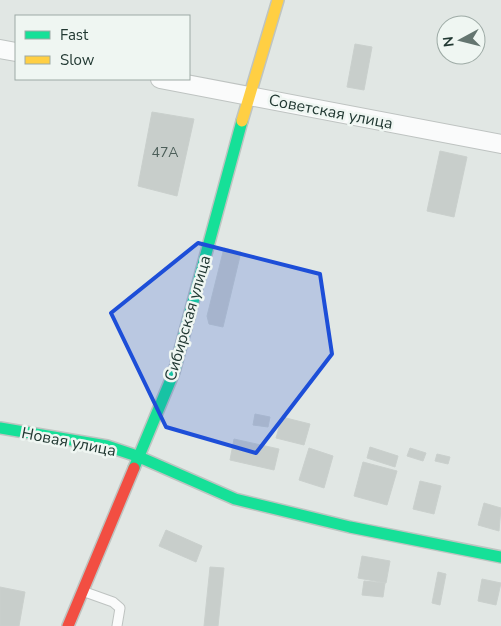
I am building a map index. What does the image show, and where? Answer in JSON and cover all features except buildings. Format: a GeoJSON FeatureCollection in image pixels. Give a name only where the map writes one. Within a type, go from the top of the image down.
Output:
{"type":"FeatureCollection","features":[{"type":"Feature","properties":{"kind":"street","name":"Сибирская улица"},"geometry":{"type":"LineString","coordinates":[[68,626],[137,456],[174,372],[249,95],[278,0]]}},
{"type":"Feature","properties":{"kind":"street"},"geometry":{"type":"LineString","coordinates":[[0,49],[15,52]]}},
{"type":"Feature","properties":{"kind":"street","name":"Советская улица"},"geometry":{"type":"LineString","coordinates":[[166,80],[501,144]]}},
{"type":"Feature","properties":{"kind":"street","name":"Новая улица"},"geometry":{"type":"LineString","coordinates":[[0,428],[107,446],[137,456],[235,499],[350,528],[501,557]]}},
{"type":"Feature","properties":{"kind":"lane"},"geometry":{"type":"LineString","coordinates":[[82,591],[113,602],[120,608],[117,626]]}},
{"type":"Feature","properties":{"kind":"highlighted area"},"geometry":{"type":"Polygon","coordinates":[[[198,243],[320,274],[332,354],[256,453],[166,427],[111,313],[198,243]]]}},
{"type":"Feature","properties":{"kind":"traffic: fast"},"geometry":{"type":"LineString","coordinates":[[134,468],[174,372],[242,121]]}},
{"type":"Feature","properties":{"kind":"traffic: fast"},"geometry":{"type":"LineString","coordinates":[[0,428],[107,446],[137,456],[235,499],[350,527],[501,557]]}},
{"type":"Feature","properties":{"kind":"traffic: slow"},"geometry":{"type":"LineString","coordinates":[[242,121],[278,0]]}},
{"type":"Feature","properties":{"kind":"traffic: jam"},"geometry":{"type":"LineString","coordinates":[[68,626],[134,468]]}}]}
